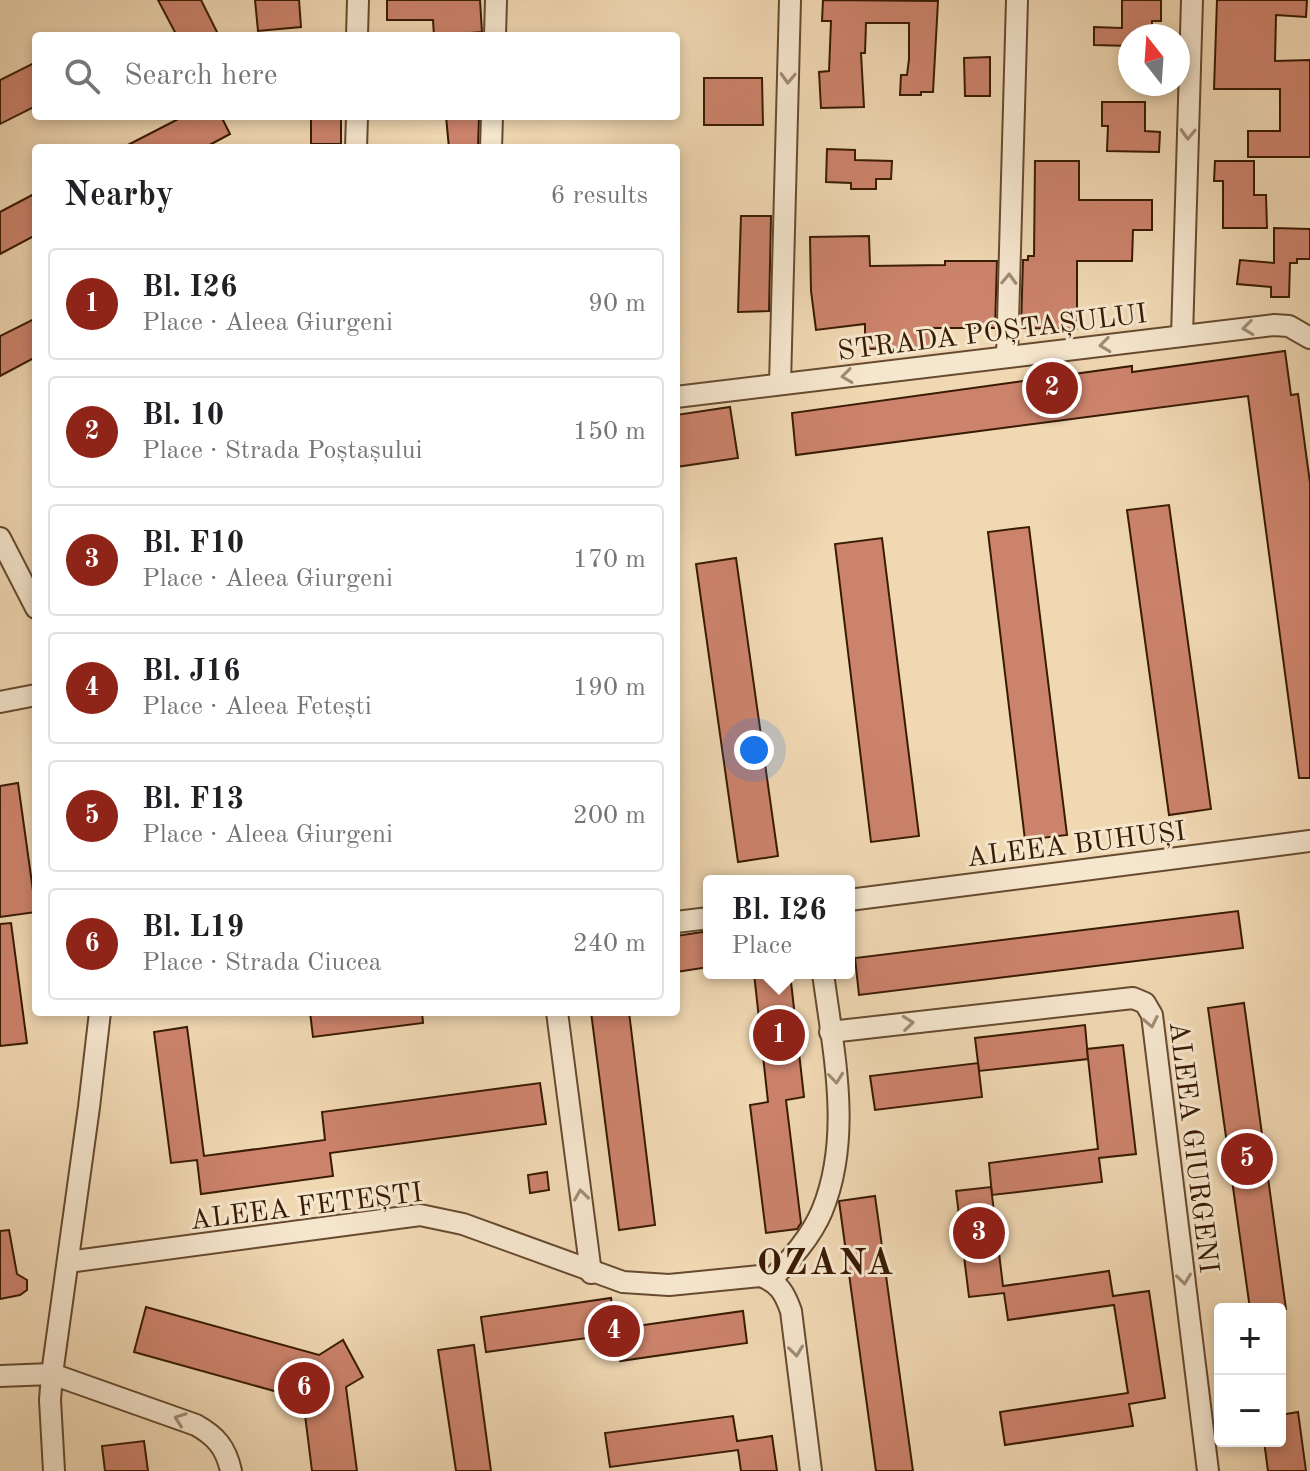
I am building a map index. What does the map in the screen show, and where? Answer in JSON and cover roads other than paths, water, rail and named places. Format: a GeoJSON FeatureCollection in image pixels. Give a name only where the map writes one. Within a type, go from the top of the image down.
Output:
{"type":"FeatureCollection","features":[{"type":"Feature","properties":{"kind":"street"},"geometry":{"type":"LineString","coordinates":[[357,32],[358,0]]}},
{"type":"Feature","properties":{"kind":"street"},"geometry":{"type":"LineString","coordinates":[[495,32],[496,0]]}},
{"type":"Feature","properties":{"kind":"street"},"geometry":{"type":"LineString","coordinates":[[780,384],[790,0]]}},
{"type":"Feature","properties":{"kind":"street"},"geometry":{"type":"LineString","coordinates":[[1007,357],[1017,0]]}},
{"type":"Feature","properties":{"kind":"street"},"geometry":{"type":"LineString","coordinates":[[1182,336],[1192,0]]}},
{"type":"Feature","properties":{"kind":"street"},"geometry":{"type":"LineString","coordinates":[[356,144],[357,120]]}},
{"type":"Feature","properties":{"kind":"street"},"geometry":{"type":"LineString","coordinates":[[491,144],[492,120]]}},
{"type":"Feature","properties":{"kind":"street","name":"STRADA POȘTAȘULUI"},"geometry":{"type":"LineString","coordinates":[[680,396],[1274,325],[1289,326],[1310,338]]}},
{"type":"Feature","properties":{"kind":"street"},"geometry":{"type":"LineString","coordinates":[[0,538],[32,600]]}},
{"type":"Feature","properties":{"kind":"street"},"geometry":{"type":"LineString","coordinates":[[0,702],[32,696]]}},
{"type":"Feature","properties":{"kind":"street","name":"ALEEA BUHUȘI"},"geometry":{"type":"LineString","coordinates":[[855,899],[1310,841]]}},
{"type":"Feature","properties":{"kind":"street"},"geometry":{"type":"LineString","coordinates":[[680,922],[703,919]]}},
{"type":"Feature","properties":{"kind":"street"},"geometry":{"type":"LineString","coordinates":[[811,1471],[791,1311],[781,1288],[771,1280],[808,1237],[831,1186],[838,1131],[837,1088],[824,979]]}},
{"type":"Feature","properties":{"kind":"street","name":"ALEEA GIURGENI"},"geometry":{"type":"LineString","coordinates":[[830,1032],[1133,998],[1145,1003],[1152,1015],[1208,1471]]}},
{"type":"Feature","properties":{"kind":"street"},"geometry":{"type":"LineString","coordinates":[[54,1471],[50,1400],[52,1374],[99,1016]]}},
{"type":"Feature","properties":{"kind":"street"},"geometry":{"type":"LineString","coordinates":[[558,1016],[591,1273]]}},
{"type":"Feature","properties":{"kind":"street","name":"ALEEA FETEȘTI"},"geometry":{"type":"LineString","coordinates":[[68,1262],[420,1215],[463,1224],[591,1273],[623,1282],[652,1285],[750,1275],[771,1280]]}},
{"type":"Feature","properties":{"kind":"street"},"geometry":{"type":"LineString","coordinates":[[0,1376],[52,1374],[206,1431],[217,1438],[224,1449],[231,1471]]}},
{"type":"Feature","properties":{"kind":"place","name":"Bl. 10"},"geometry":{"type":"Point","coordinates":[1052,388]}},
{"type":"Feature","properties":{"kind":"place","name":"Bl. I26"},"geometry":{"type":"Point","coordinates":[779,1035]}},
{"type":"Feature","properties":{"kind":"place","name":"Bl. F13"},"geometry":{"type":"Point","coordinates":[1247,1159]}},
{"type":"Feature","properties":{"kind":"place","name":"Bl. F10"},"geometry":{"type":"Point","coordinates":[979,1233]}},
{"type":"Feature","properties":{"kind":"place","name":"Bl. J16"},"geometry":{"type":"Point","coordinates":[614,1331]}},
{"type":"Feature","properties":{"kind":"place","name":"Bl. L19"},"geometry":{"type":"Point","coordinates":[304,1388]}},
{"type":"Feature","properties":{"kind":"district","name":"OZANA"},"geometry":{"type":"Point","coordinates":[826,1261]}}]}
